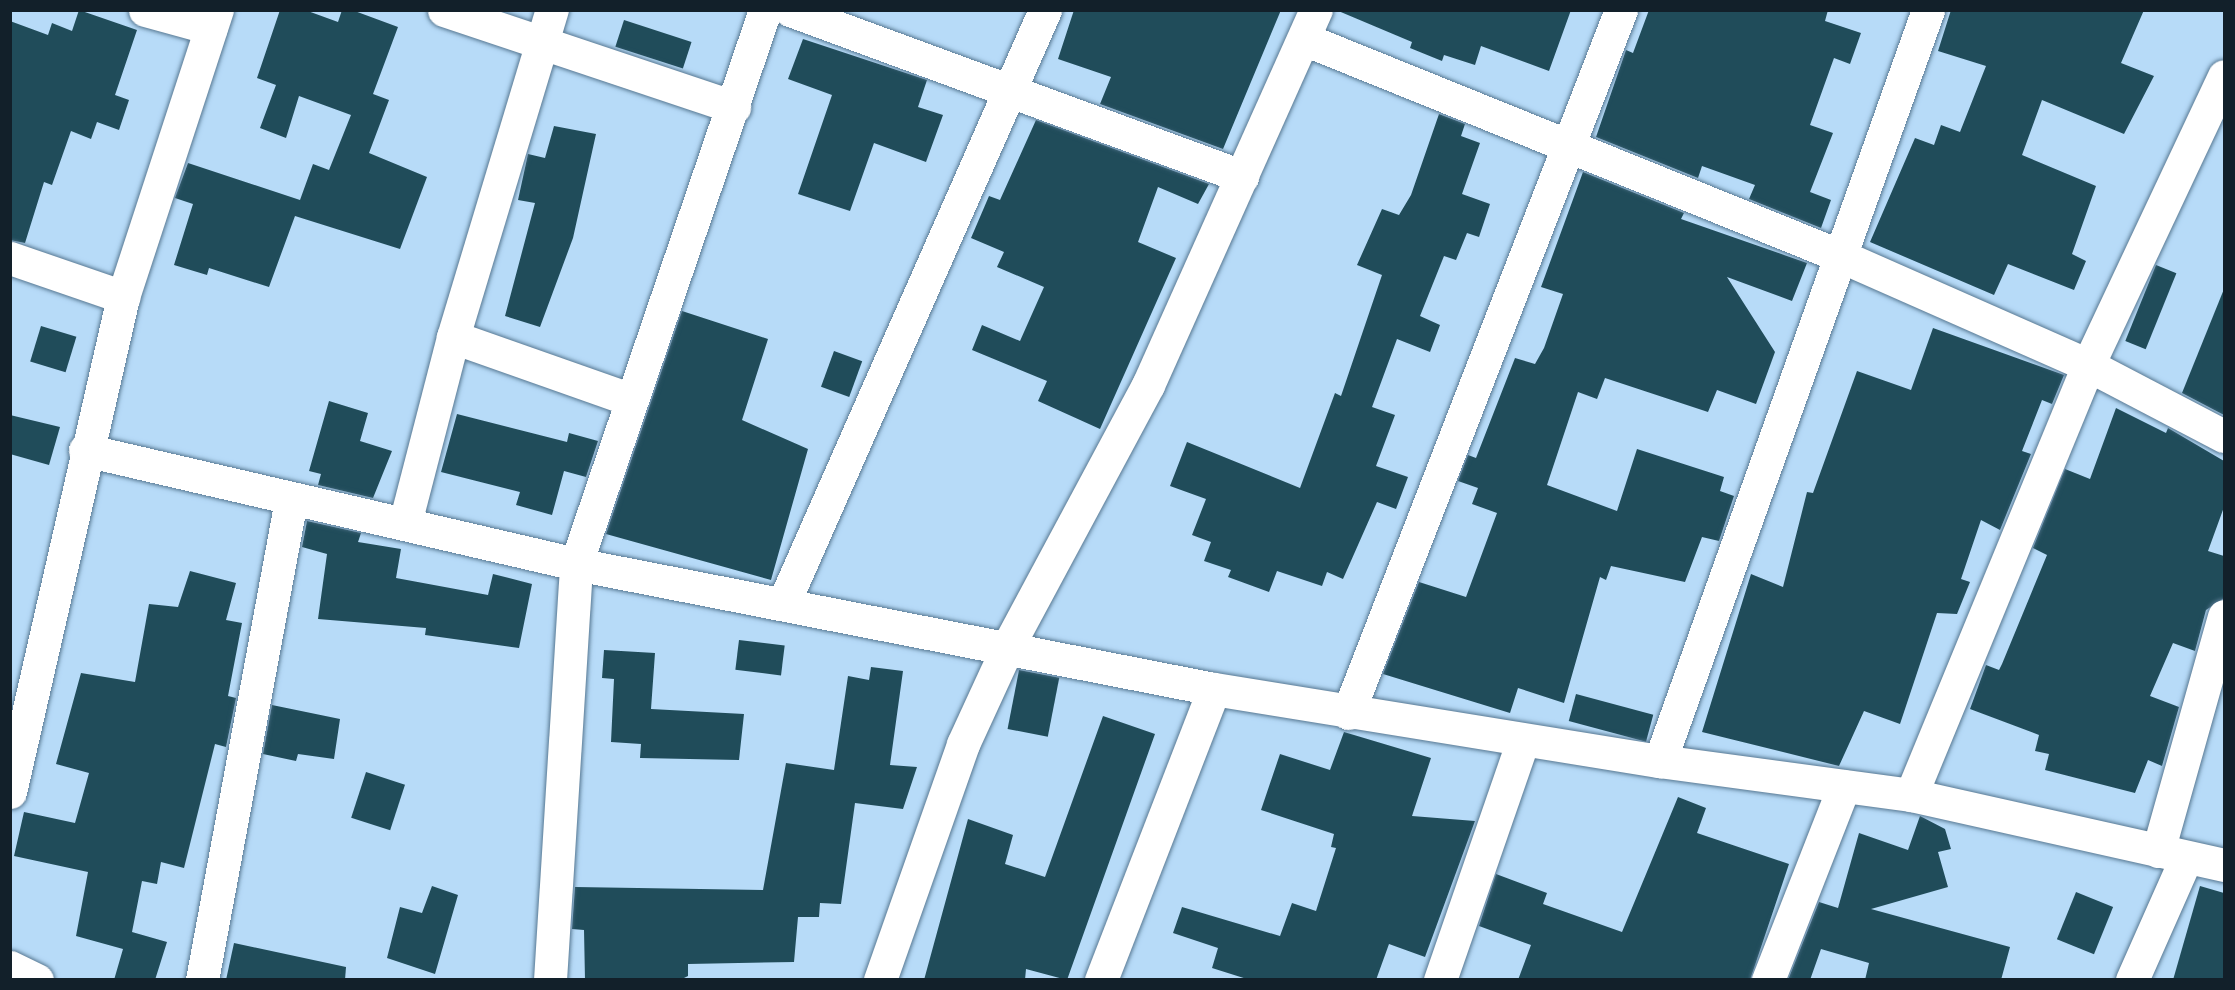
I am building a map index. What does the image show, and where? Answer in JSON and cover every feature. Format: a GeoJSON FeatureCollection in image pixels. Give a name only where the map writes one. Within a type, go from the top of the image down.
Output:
{"type":"FeatureCollection","features":[{"type":"Feature","properties":{"kind":"street"},"geometry":{"type":"LineString","coordinates":[[12,775],[85,450],[123,297],[214,19],[146,10]]}},
{"type":"Feature","properties":{"kind":"street"},"geometry":{"type":"LineString","coordinates":[[444,10],[548,26],[734,106]]}},
{"type":"Feature","properties":{"kind":"street"},"geometry":{"type":"LineString","coordinates":[[550,980],[576,564],[629,399],[734,106],[765,10]]}},
{"type":"Feature","properties":{"kind":"street"},"geometry":{"type":"LineString","coordinates":[[790,10],[1010,95],[1242,176]]}},
{"type":"Feature","properties":{"kind":"street"},"geometry":{"type":"LineString","coordinates":[[784,602],[1010,95],[1045,10]]}},
{"type":"Feature","properties":{"kind":"street"},"geometry":{"type":"LineString","coordinates":[[1348,714],[1567,142],[1621,10]]}},
{"type":"Feature","properties":{"kind":"street"},"geometry":{"type":"LineString","coordinates":[[1660,761],[1843,257],[1928,10]]}},
{"type":"Feature","properties":{"kind":"street"},"geometry":{"type":"LineString","coordinates":[[880,980],[963,744],[1008,646],[1148,385],[1310,25],[1567,142],[1843,257],[2088,365],[2224,436]]}},
{"type":"Feature","properties":{"kind":"street"},"geometry":{"type":"LineString","coordinates":[[405,523],[453,338],[548,26]]}},
{"type":"Feature","properties":{"kind":"street"},"geometry":{"type":"LineString","coordinates":[[1911,795],[2088,365],[2214,132],[2224,76]]}},
{"type":"Feature","properties":{"kind":"street"},"geometry":{"type":"LineString","coordinates":[[10,258],[123,297]]}},
{"type":"Feature","properties":{"kind":"street"},"geometry":{"type":"LineString","coordinates":[[453,338],[629,399]]}},
{"type":"Feature","properties":{"kind":"street"},"geometry":{"type":"LineString","coordinates":[[85,450],[291,502],[405,523],[576,564],[784,602],[1214,689],[1348,714],[1660,761],[1911,795],[2224,865]]}},
{"type":"Feature","properties":{"kind":"street"},"geometry":{"type":"LineString","coordinates":[[202,980],[291,502]]}},
{"type":"Feature","properties":{"kind":"street"},"geometry":{"type":"LineString","coordinates":[[2132,980],[2172,855],[2224,616]]}},
{"type":"Feature","properties":{"kind":"street"},"geometry":{"type":"LineString","coordinates":[[1101,980],[1214,689]]}},
{"type":"Feature","properties":{"kind":"street"},"geometry":{"type":"LineString","coordinates":[[1440,980],[1523,740]]}},
{"type":"Feature","properties":{"kind":"street"},"geometry":{"type":"LineString","coordinates":[[1768,980],[1844,786]]}},
{"type":"Feature","properties":{"kind":"street"},"geometry":{"type":"LineString","coordinates":[[10,968],[37,980]]}},
{"type":"Feature","properties":{"kind":"building"},"geometry":{"type":"Polygon","coordinates":[[[79,10],[137,30],[115,95],[129,100],[119,130],[97,122],[91,139],[71,131],[52,185],[44,182],[25,243],[10,240],[10,21],[48,35],[52,23],[72,31],[79,10]]]}},
{"type":"Feature","properties":{"kind":"building"},"geometry":{"type":"Polygon","coordinates":[[[280,10],[305,10],[338,22],[342,10],[352,10],[398,27],[373,94],[389,100],[369,153],[427,177],[400,249],[295,216],[269,287],[209,268],[207,275],[174,265],[193,204],[175,198],[188,163],[300,200],[313,164],[329,170],[351,115],[299,96],[286,138],[260,128],[276,85],[257,78],[280,10]]]}},
{"type":"Feature","properties":{"kind":"building"},"geometry":{"type":"Polygon","coordinates":[[[1074,10],[1281,10],[1223,149],[1100,104],[1111,77],[1058,59],[1074,10]]]}},
{"type":"Feature","properties":{"kind":"building"},"geometry":{"type":"Polygon","coordinates":[[[1336,10],[1571,10],[1549,71],[1481,46],[1475,65],[1444,55],[1442,61],[1410,48],[1412,42],[1336,10]]]}},
{"type":"Feature","properties":{"kind":"building"},"geometry":{"type":"Polygon","coordinates":[[[1649,10],[1828,10],[1825,21],[1861,33],[1850,64],[1834,58],[1810,125],[1833,133],[1810,192],[1831,200],[1821,228],[1749,199],[1755,185],[1702,166],[1698,178],[1596,137],[1626,50],[1633,53],[1649,10]]]}},
{"type":"Feature","properties":{"kind":"building"},"geometry":{"type":"Polygon","coordinates":[[[1951,10],[2144,10],[2121,63],[2154,76],[2124,134],[2042,100],[2022,155],[2096,186],[2072,254],[2086,261],[2074,290],[2008,264],[1994,295],[1870,242],[1915,138],[1934,145],[1941,125],[1960,132],[1986,66],[1938,51],[1951,10]]]}},
{"type":"Feature","properties":{"kind":"building"},"geometry":{"type":"Polygon","coordinates":[[[624,20],[692,42],[683,69],[615,47],[624,20]]]}},
{"type":"Feature","properties":{"kind":"building"},"geometry":{"type":"Polygon","coordinates":[[[803,39],[927,80],[918,107],[943,115],[926,162],[874,143],[850,211],[798,194],[832,95],[788,79],[803,39]]]}},
{"type":"Feature","properties":{"kind":"building"},"geometry":{"type":"Polygon","coordinates":[[[1439,114],[1465,124],[1461,136],[1480,143],[1462,194],[1490,204],[1479,237],[1467,233],[1456,260],[1444,256],[1420,316],[1440,325],[1430,352],[1397,339],[1372,407],[1395,415],[1376,466],[1408,477],[1396,509],[1377,502],[1343,579],[1327,572],[1322,586],[1277,571],[1269,592],[1228,577],[1231,570],[1204,561],[1211,542],[1192,535],[1206,499],[1170,486],[1187,442],[1300,488],[1335,393],[1341,396],[1382,275],[1357,265],[1382,209],[1399,215],[1411,195],[1439,114]]]}},
{"type":"Feature","properties":{"kind":"building"},"geometry":{"type":"Polygon","coordinates":[[[1036,120],[1209,184],[1198,204],[1158,187],[1138,242],[1176,258],[1100,429],[1038,401],[1047,381],[972,350],[982,325],[1020,341],[1044,287],[997,267],[1004,252],[971,238],[989,196],[1000,200],[1036,120]]]}},
{"type":"Feature","properties":{"kind":"building"},"geometry":{"type":"Polygon","coordinates":[[[554,126],[596,134],[573,238],[540,327],[505,316],[535,203],[518,200],[528,154],[545,158],[554,126]]]}},
{"type":"Feature","properties":{"kind":"building"},"geometry":{"type":"Polygon","coordinates":[[[1583,172],[1684,213],[1681,219],[1807,263],[1792,301],[1727,277],[1775,352],[1756,404],[1717,390],[1708,412],[1605,378],[1597,399],[1578,392],[1547,485],[1617,511],[1637,449],[1724,477],[1720,491],[1734,496],[1719,541],[1702,537],[1685,582],[1611,566],[1606,580],[1600,577],[1564,703],[1518,688],[1510,713],[1383,674],[1419,582],[1466,597],[1497,513],[1472,504],[1478,488],[1458,481],[1468,455],[1476,458],[1515,358],[1535,364],[1544,348],[1563,294],[1541,287],[1583,172]]]}},
{"type":"Feature","properties":{"kind":"building"},"geometry":{"type":"Polygon","coordinates":[[[2156,265],[2176,273],[2146,349],[2125,341],[2156,265]]]}},
{"type":"Feature","properties":{"kind":"building"},"geometry":{"type":"Polygon","coordinates":[[[2224,289],[2224,415],[2182,393],[2224,289]]]}},
{"type":"Feature","properties":{"kind":"building"},"geometry":{"type":"Polygon","coordinates":[[[682,311],[768,339],[742,420],[808,449],[771,580],[606,534],[682,311]]]}},
{"type":"Feature","properties":{"kind":"building"},"geometry":{"type":"Polygon","coordinates":[[[41,326],[76,337],[66,372],[30,361],[41,326]]]}},
{"type":"Feature","properties":{"kind":"building"},"geometry":{"type":"Polygon","coordinates":[[[1933,328],[2064,375],[2052,404],[2042,400],[2022,451],[2031,454],[2000,530],[1981,520],[1961,579],[1970,582],[1957,614],[1937,613],[1900,724],[1864,711],[1839,766],[1702,732],[1751,574],[1783,587],[1807,492],[1813,493],[1857,371],[1911,390],[1933,328]]]}},
{"type":"Feature","properties":{"kind":"building"},"geometry":{"type":"Polygon","coordinates":[[[834,351],[862,361],[849,397],[821,387],[834,351]]]}},
{"type":"Feature","properties":{"kind":"building"},"geometry":{"type":"Polygon","coordinates":[[[329,401],[368,413],[360,441],[392,451],[373,498],[318,485],[321,474],[309,471],[329,401]]]}},
{"type":"Feature","properties":{"kind":"building"},"geometry":{"type":"Polygon","coordinates":[[[2116,408],[2166,433],[2168,428],[2224,461],[2224,507],[2208,551],[2224,556],[2224,598],[2206,610],[2195,651],[2173,643],[2150,696],[2179,707],[2162,766],[2148,760],[2135,793],[2045,770],[2049,754],[2035,751],[2039,735],[1970,709],[1986,665],[1999,670],[2002,664],[2047,555],[2033,548],[2065,469],[2090,479],[2116,408]]]}},
{"type":"Feature","properties":{"kind":"building"},"geometry":{"type":"Polygon","coordinates":[[[457,414],[567,442],[569,433],[598,441],[586,477],[564,471],[552,515],[516,505],[520,492],[441,472],[457,414]]]}},
{"type":"Feature","properties":{"kind":"building"},"geometry":{"type":"Polygon","coordinates":[[[10,415],[60,427],[49,465],[10,454],[10,415]]]}},
{"type":"Feature","properties":{"kind":"building"},"geometry":{"type":"Polygon","coordinates":[[[307,521],[361,533],[358,542],[401,549],[396,578],[488,595],[493,574],[532,584],[519,648],[425,635],[426,628],[318,619],[327,554],[302,547],[307,521]]]}},
{"type":"Feature","properties":{"kind":"building"},"geometry":{"type":"Polygon","coordinates":[[[190,571],[236,583],[226,620],[242,623],[228,696],[236,698],[226,747],[215,744],[184,868],[161,862],[157,884],[142,881],[132,932],[167,942],[155,980],[114,980],[123,949],[76,936],[88,872],[14,856],[24,812],[75,823],[89,773],[56,764],[81,673],[135,682],[149,604],[178,607],[190,571]]]}},
{"type":"Feature","properties":{"kind":"building"},"geometry":{"type":"Polygon","coordinates":[[[739,640],[785,646],[781,675],[735,670],[739,640]]]}},
{"type":"Feature","properties":{"kind":"building"},"geometry":{"type":"Polygon","coordinates":[[[604,650],[655,653],[651,709],[744,714],[739,760],[640,758],[641,744],[611,742],[614,679],[602,678],[604,650]]]}},
{"type":"Feature","properties":{"kind":"building"},"geometry":{"type":"Polygon","coordinates":[[[871,667],[903,671],[890,765],[917,767],[903,809],[855,803],[841,904],[820,903],[819,917],[798,917],[794,962],[688,964],[688,976],[680,980],[585,980],[584,930],[572,929],[575,887],[763,890],[786,763],[834,770],[848,676],[869,680],[871,667]]]}},
{"type":"Feature","properties":{"kind":"building"},"geometry":{"type":"Polygon","coordinates":[[[1019,670],[1059,678],[1048,737],[1008,729],[1019,670]]]}},
{"type":"Feature","properties":{"kind":"building"},"geometry":{"type":"Polygon","coordinates":[[[1576,694],[1653,715],[1646,742],[1569,721],[1576,694]]]}},
{"type":"Feature","properties":{"kind":"building"},"geometry":{"type":"Polygon","coordinates":[[[272,705],[340,719],[334,759],[298,754],[296,761],[263,754],[272,705]]]}},
{"type":"Feature","properties":{"kind":"building"},"geometry":{"type":"Polygon","coordinates":[[[1103,716],[1155,734],[1067,980],[1026,969],[1025,980],[924,980],[968,819],[1013,835],[1005,864],[1045,877],[1103,716]]]}},
{"type":"Feature","properties":{"kind":"building"},"geometry":{"type":"Polygon","coordinates":[[[1344,732],[1431,758],[1412,816],[1475,821],[1425,957],[1389,944],[1376,980],[1250,980],[1212,968],[1218,948],[1173,933],[1182,907],[1280,936],[1292,903],[1316,911],[1336,848],[1331,847],[1334,834],[1261,810],[1280,754],[1330,770],[1344,732]]]}},
{"type":"Feature","properties":{"kind":"building"},"geometry":{"type":"Polygon","coordinates":[[[366,772],[405,785],[390,830],[351,818],[366,772]]]}},
{"type":"Feature","properties":{"kind":"building"},"geometry":{"type":"Polygon","coordinates":[[[1678,797],[1706,808],[1697,833],[1789,864],[1750,980],[1518,980],[1531,945],[1479,926],[1496,874],[1547,893],[1543,904],[1622,932],[1678,797]]]}},
{"type":"Feature","properties":{"kind":"building"},"geometry":{"type":"Polygon","coordinates":[[[1920,816],[1945,829],[1951,849],[1938,852],[1948,887],[1871,909],[2010,947],[2001,980],[1865,980],[1869,963],[1821,949],[1810,980],[1788,980],[1819,902],[1838,908],[1859,833],[1908,850],[1920,816]]]}},
{"type":"Feature","properties":{"kind":"building"},"geometry":{"type":"Polygon","coordinates":[[[432,886],[458,895],[435,974],[387,958],[400,907],[422,913],[432,886]]]}},
{"type":"Feature","properties":{"kind":"building"},"geometry":{"type":"Polygon","coordinates":[[[2200,886],[2224,893],[2224,980],[2173,980],[2200,886]]]}},
{"type":"Feature","properties":{"kind":"building"},"geometry":{"type":"Polygon","coordinates":[[[2076,892],[2113,907],[2094,954],[2057,939],[2076,892]]]}},
{"type":"Feature","properties":{"kind":"building"},"geometry":{"type":"Polygon","coordinates":[[[234,943],[346,967],[345,980],[226,980],[234,943]]]}}]}
